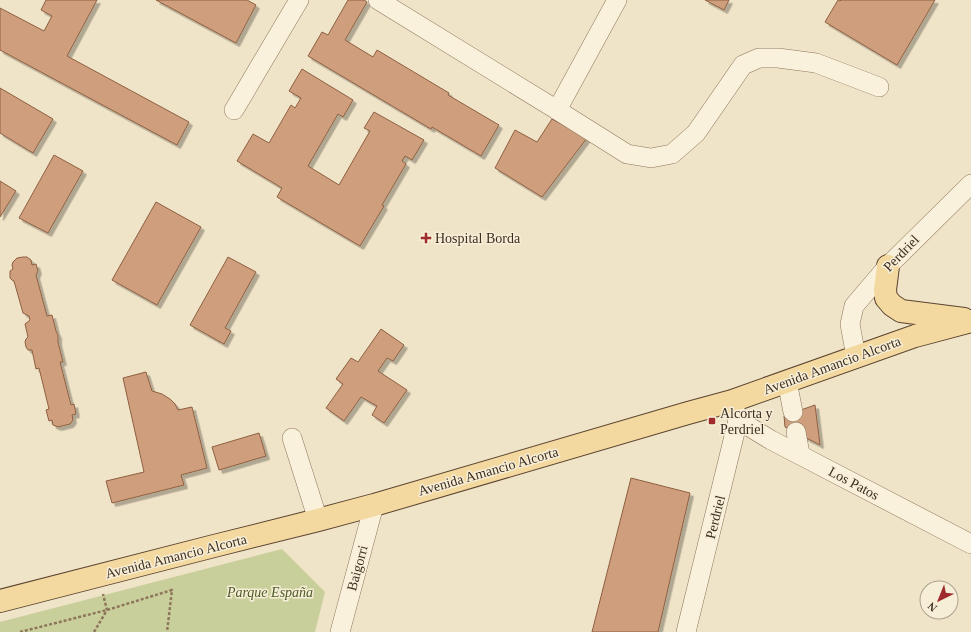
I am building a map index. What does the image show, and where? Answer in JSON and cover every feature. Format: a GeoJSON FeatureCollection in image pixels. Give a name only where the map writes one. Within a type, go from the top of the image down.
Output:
{"type":"FeatureCollection","features":[{"type":"Feature","properties":{"kind":"main road"},"geometry":{"type":"LineString","coordinates":[[888,266],[885,290],[886,298],[900,311],[971,320]]}},
{"type":"Feature","properties":{"kind":"main road","name":"Avenida Amancio Alcorta"},"geometry":{"type":"LineString","coordinates":[[0,601],[374,505],[680,415],[735,411],[787,381],[915,336],[971,320]]}},
{"type":"Feature","properties":{"kind":"street"},"geometry":{"type":"LineString","coordinates":[[234,110],[299,0]]}},
{"type":"Feature","properties":{"kind":"street"},"geometry":{"type":"LineString","coordinates":[[557,110],[618,0]]}},
{"type":"Feature","properties":{"kind":"street"},"geometry":{"type":"LineString","coordinates":[[386,2],[627,154],[651,158],[672,154],[696,133],[743,65],[760,58],[778,58],[816,63],[880,87]]}},
{"type":"Feature","properties":{"kind":"street","name":"Perdriel"},"geometry":{"type":"LineString","coordinates":[[856,357],[850,324],[854,306],[888,266],[971,184]]}},
{"type":"Feature","properties":{"kind":"street"},"geometry":{"type":"LineString","coordinates":[[787,381],[793,412]]}},
{"type":"Feature","properties":{"kind":"street","name":"Perdriel"},"geometry":{"type":"LineString","coordinates":[[686,632],[735,411]]}},
{"type":"Feature","properties":{"kind":"street","name":"Los Patos"},"geometry":{"type":"LineString","coordinates":[[735,411],[800,454],[971,544]]}},
{"type":"Feature","properties":{"kind":"street"},"geometry":{"type":"LineString","coordinates":[[796,432],[800,454]]}},
{"type":"Feature","properties":{"kind":"street"},"geometry":{"type":"LineString","coordinates":[[292,438],[318,520]]}},
{"type":"Feature","properties":{"kind":"street","name":"Baigorri"},"geometry":{"type":"LineString","coordinates":[[340,632],[374,505]]}},
{"type":"Feature","properties":{"kind":"path"},"geometry":{"type":"LineString","coordinates":[[94,632],[107,610],[99,576]]}},
{"type":"Feature","properties":{"kind":"path"},"geometry":{"type":"LineString","coordinates":[[20,632],[107,610],[172,590],[167,632]]}},
{"type":"Feature","properties":{"kind":"green space","name":"Parque España"},"geometry":{"type":"Polygon","coordinates":[[[282,549],[325,592],[315,632],[0,632],[0,622],[282,549]]]}},
{"type":"Feature","properties":{"kind":"building"},"geometry":{"type":"Polygon","coordinates":[[[46,0],[97,0],[67,56],[189,122],[177,145],[0,50],[0,8],[44,31],[52,16],[41,10],[46,0]]]}},
{"type":"Feature","properties":{"kind":"building"},"geometry":{"type":"Polygon","coordinates":[[[156,0],[247,0],[256,5],[236,43],[156,0]]]}},
{"type":"Feature","properties":{"kind":"building"},"geometry":{"type":"Polygon","coordinates":[[[348,0],[364,0],[367,2],[345,40],[373,57],[377,50],[499,125],[481,156],[432,127],[431,129],[308,56],[322,32],[328,35],[348,0]]]}},
{"type":"Feature","properties":{"kind":"building"},"geometry":{"type":"Polygon","coordinates":[[[705,0],[729,0],[724,10],[705,0]]]}},
{"type":"Feature","properties":{"kind":"building"},"geometry":{"type":"Polygon","coordinates":[[[838,0],[935,0],[897,65],[825,22],[838,0]]]}},
{"type":"Feature","properties":{"kind":"building"},"geometry":{"type":"Polygon","coordinates":[[[302,69],[353,100],[343,117],[338,114],[308,166],[339,185],[370,131],[364,128],[374,112],[424,140],[412,160],[405,156],[402,161],[406,164],[382,205],[384,206],[360,246],[277,197],[282,188],[237,161],[253,134],[269,143],[291,105],[295,108],[301,98],[289,91],[302,69]]]}},
{"type":"Feature","properties":{"kind":"building"},"geometry":{"type":"Polygon","coordinates":[[[0,88],[53,119],[33,153],[0,133],[0,88]]]}},
{"type":"Feature","properties":{"kind":"building"},"geometry":{"type":"Polygon","coordinates":[[[552,119],[587,138],[542,197],[495,168],[515,130],[537,142],[552,119]]]}},
{"type":"Feature","properties":{"kind":"building"},"geometry":{"type":"Polygon","coordinates":[[[54,155],[83,171],[48,233],[19,218],[54,155]]]}},
{"type":"Feature","properties":{"kind":"building"},"geometry":{"type":"Polygon","coordinates":[[[0,181],[16,191],[0,217],[0,181]]]}},
{"type":"Feature","properties":{"kind":"building"},"geometry":{"type":"Polygon","coordinates":[[[156,202],[201,227],[157,305],[112,280],[156,202]]]}},
{"type":"Feature","properties":{"kind":"building"},"geometry":{"type":"Polygon","coordinates":[[[27,257],[31,260],[32,265],[36,264],[38,271],[36,275],[47,316],[52,315],[58,335],[58,342],[63,362],[60,362],[71,405],[74,404],[76,414],[72,415],[73,420],[70,424],[58,427],[53,425],[52,420],[49,421],[46,410],[49,409],[39,368],[36,369],[32,350],[28,350],[25,342],[28,337],[25,324],[30,320],[29,316],[23,313],[14,281],[10,278],[10,271],[13,269],[13,262],[17,258],[27,257]]]}},
{"type":"Feature","properties":{"kind":"building"},"geometry":{"type":"Polygon","coordinates":[[[228,257],[256,272],[225,328],[231,331],[224,344],[190,325],[228,257]]]}},
{"type":"Feature","properties":{"kind":"building"},"geometry":{"type":"Polygon","coordinates":[[[381,329],[404,345],[393,361],[387,358],[378,371],[407,390],[384,423],[372,415],[377,406],[361,397],[344,421],[326,408],[343,384],[336,379],[351,358],[358,362],[381,329]]]}},
{"type":"Feature","properties":{"kind":"building"},"geometry":{"type":"Polygon","coordinates":[[[146,372],[152,391],[162,394],[170,399],[178,410],[192,407],[207,468],[181,475],[184,485],[112,503],[106,481],[144,472],[123,378],[146,372]]]}},
{"type":"Feature","properties":{"kind":"building"},"geometry":{"type":"Polygon","coordinates":[[[815,405],[820,445],[785,427],[784,416],[815,405]]]}},
{"type":"Feature","properties":{"kind":"building"},"geometry":{"type":"Polygon","coordinates":[[[259,433],[266,456],[219,470],[212,447],[259,433]]]}},
{"type":"Feature","properties":{"kind":"building"},"geometry":{"type":"Polygon","coordinates":[[[631,478],[690,493],[658,632],[592,632],[631,478]]]}},
{"type":"Feature","properties":{"kind":"place","name":"Hospital Borda"},"geometry":{"type":"Point","coordinates":[426,238]}},
{"type":"Feature","properties":{"kind":"place","name":"Alcorta y Perdriel"},"geometry":{"type":"Point","coordinates":[712,421]}}]}
